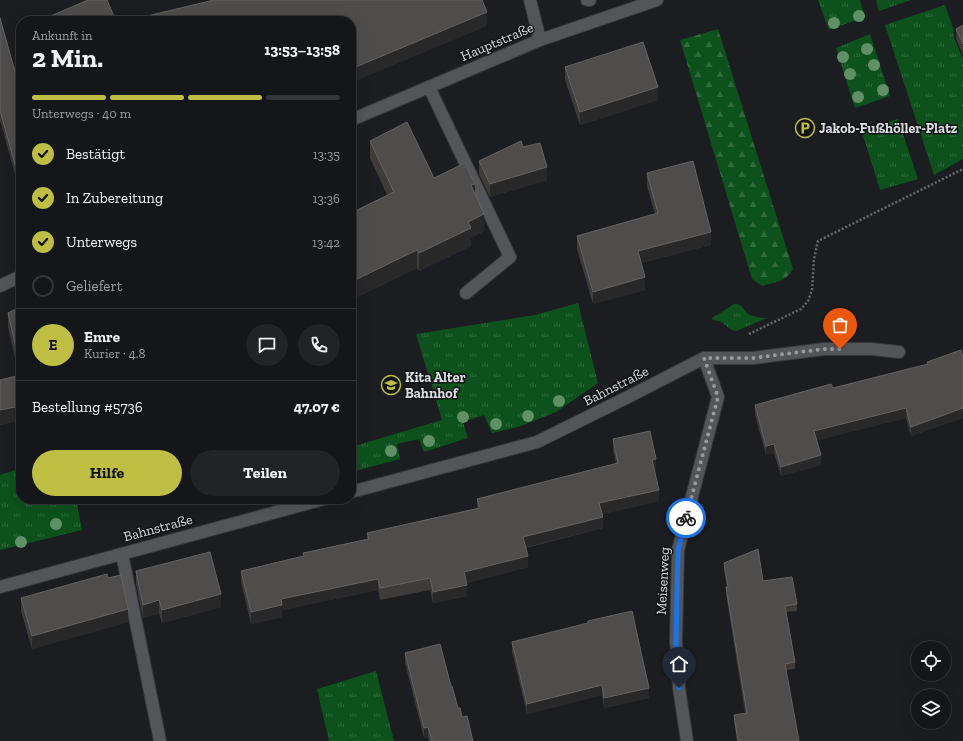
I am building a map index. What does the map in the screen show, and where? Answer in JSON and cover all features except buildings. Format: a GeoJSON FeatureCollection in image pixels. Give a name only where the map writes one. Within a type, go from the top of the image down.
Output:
{"type":"FeatureCollection","features":[{"type":"Feature","properties":{"kind":"street"},"geometry":{"type":"LineString","coordinates":[[530,0],[540,40]]}},
{"type":"Feature","properties":{"kind":"street","name":"Hauptstraße"},"geometry":{"type":"LineString","coordinates":[[356,118],[540,40],[657,0]]}},
{"type":"Feature","properties":{"kind":"street"},"geometry":{"type":"LineString","coordinates":[[429,87],[510,257],[466,293]]}},
{"type":"Feature","properties":{"kind":"street"},"geometry":{"type":"LineString","coordinates":[[0,286],[16,278]]}},
{"type":"Feature","properties":{"kind":"street","name":"Bahnstraße"},"geometry":{"type":"LineString","coordinates":[[356,491],[537,442],[704,358],[753,358],[824,349],[872,348],[899,352]]}},
{"type":"Feature","properties":{"kind":"street","name":"Meisenweg"},"geometry":{"type":"LineString","coordinates":[[687,741],[679,688],[676,641],[678,550],[718,397],[704,358]]}},
{"type":"Feature","properties":{"kind":"street","name":"Bahnstraße"},"geometry":{"type":"LineString","coordinates":[[0,587],[306,504]]}},
{"type":"Feature","properties":{"kind":"street"},"geometry":{"type":"LineString","coordinates":[[122,554],[160,741]]}},
{"type":"Feature","properties":{"kind":"path"},"geometry":{"type":"LineString","coordinates":[[746,336],[801,309],[808,301],[812,290],[814,261],[818,241],[963,169]]}},
{"type":"Feature","properties":{"kind":"green space"},"geometry":{"type":"Polygon","coordinates":[[[818,0],[860,0],[865,17],[829,30],[818,0]]]}},
{"type":"Feature","properties":{"kind":"green space"},"geometry":{"type":"Polygon","coordinates":[[[876,0],[911,0],[879,11],[876,0]]]}},
{"type":"Feature","properties":{"kind":"green space"},"geometry":{"type":"Polygon","coordinates":[[[945,5],[953,28],[954,38],[963,59],[963,159],[934,175],[885,25],[945,5]]]}},
{"type":"Feature","properties":{"kind":"green space"},"geometry":{"type":"Polygon","coordinates":[[[718,29],[793,269],[784,279],[762,286],[752,279],[680,40],[718,29]]]}},
{"type":"Feature","properties":{"kind":"green space"},"geometry":{"type":"Polygon","coordinates":[[[870,34],[890,96],[855,108],[836,48],[870,34]]]}},
{"type":"Feature","properties":{"kind":"green space"},"geometry":{"type":"Polygon","coordinates":[[[898,119],[918,179],[880,190],[861,129],[898,119]]]}},
{"type":"Feature","properties":{"kind":"green space"},"geometry":{"type":"Polygon","coordinates":[[[578,303],[598,383],[556,412],[521,426],[492,433],[484,415],[463,422],[468,438],[424,452],[419,439],[397,444],[400,459],[356,471],[356,446],[442,420],[416,334],[535,315],[578,303]]]}},
{"type":"Feature","properties":{"kind":"green space"},"geometry":{"type":"Polygon","coordinates":[[[734,304],[741,306],[750,315],[767,318],[736,331],[732,330],[720,321],[711,319],[734,304]]]}},
{"type":"Feature","properties":{"kind":"green space"},"geometry":{"type":"Polygon","coordinates":[[[16,470],[16,504],[77,504],[82,530],[0,550],[0,475],[16,470]]]}},
{"type":"Feature","properties":{"kind":"green space"},"geometry":{"type":"Polygon","coordinates":[[[376,671],[394,741],[329,741],[317,689],[376,671]]]}},
{"type":"Feature","properties":{"kind":"way so far"},"geometry":{"type":"LineString","coordinates":[[686,518],[718,397],[704,358],[753,358],[824,349],[840,349]]}},
{"type":"Feature","properties":{"kind":"place","name":"Jakob-Fußhöller-Platz"},"geometry":{"type":"Point","coordinates":[805,128]}},
{"type":"Feature","properties":{"kind":"place","name":"Kita Alter Bahnhof"},"geometry":{"type":"Point","coordinates":[391,385]}},
{"type":"Feature","properties":{"kind":"route"},"geometry":{"type":"LineString","coordinates":[[679,688],[676,641],[678,550],[686,518]]}}]}
